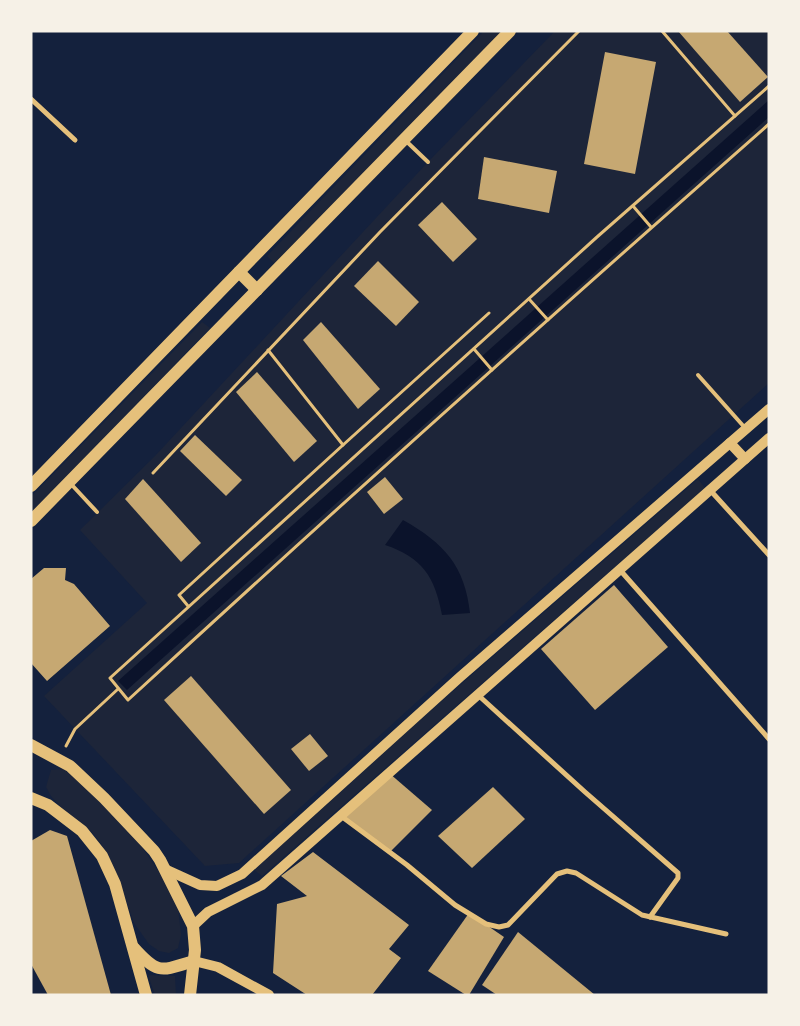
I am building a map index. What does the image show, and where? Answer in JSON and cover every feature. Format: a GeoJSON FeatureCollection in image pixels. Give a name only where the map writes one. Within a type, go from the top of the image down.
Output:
{"type":"FeatureCollection","features":[{"type":"Feature","properties":{"kind":"main road"},"geometry":{"type":"LineString","coordinates":[[31,486],[473,31]]}},
{"type":"Feature","properties":{"kind":"main road"},"geometry":{"type":"LineString","coordinates":[[31,521],[510,31]]}},
{"type":"Feature","properties":{"kind":"main road"},"geometry":{"type":"LineString","coordinates":[[239,272],[257,290]]}},
{"type":"Feature","properties":{"kind":"main road"},"geometry":{"type":"LineString","coordinates":[[167,870],[200,885],[217,886],[242,874],[460,677],[769,409]]}},
{"type":"Feature","properties":{"kind":"main road"},"geometry":{"type":"LineString","coordinates":[[194,926],[208,912],[262,885],[769,438]]}},
{"type":"Feature","properties":{"kind":"main road"},"geometry":{"type":"LineString","coordinates":[[730,443],[745,459]]}},
{"type":"Feature","properties":{"kind":"main road"},"geometry":{"type":"LineString","coordinates":[[31,745],[70,766],[104,798],[154,852],[167,870],[194,926],[194,961],[190,995]]}},
{"type":"Feature","properties":{"kind":"main road"},"geometry":{"type":"LineString","coordinates":[[31,798],[48,805],[82,831],[102,856],[115,884],[146,995]]}},
{"type":"Feature","properties":{"kind":"main road"},"geometry":{"type":"LineString","coordinates":[[132,946],[152,966],[164,970],[194,961],[218,967],[269,995]]}},
{"type":"Feature","properties":{"kind":"street"},"geometry":{"type":"LineString","coordinates":[[31,99],[75,140]]}},
{"type":"Feature","properties":{"kind":"street"},"geometry":{"type":"LineString","coordinates":[[710,490],[769,555]]}},
{"type":"Feature","properties":{"kind":"street"},"geometry":{"type":"LineString","coordinates":[[619,570],[769,739]]}},
{"type":"Feature","properties":{"kind":"street"},"geometry":{"type":"LineString","coordinates":[[478,694],[584,792],[678,873],[678,878],[650,917]]}},
{"type":"Feature","properties":{"kind":"street"},"geometry":{"type":"LineString","coordinates":[[341,816],[407,865],[455,905],[486,924],[498,927],[508,924],[557,874],[567,871],[576,872],[642,915],[726,934]]}},
{"type":"Feature","properties":{"kind":"lane"},"geometry":{"type":"LineString","coordinates":[[404,140],[428,162]]}},
{"type":"Feature","properties":{"kind":"lane"},"geometry":{"type":"LineString","coordinates":[[698,375],[746,429]]}},
{"type":"Feature","properties":{"kind":"lane"},"geometry":{"type":"LineString","coordinates":[[69,482],[98,512]]}},
{"type":"Feature","properties":{"kind":"path"},"geometry":{"type":"LineString","coordinates":[[152,473],[380,232],[579,31]]}},
{"type":"Feature","properties":{"kind":"path"},"geometry":{"type":"LineString","coordinates":[[662,31],[735,116]]}},
{"type":"Feature","properties":{"kind":"path"},"geometry":{"type":"LineString","coordinates":[[769,86],[528,299],[110,678],[118,689],[128,700],[651,227],[769,124]]}},
{"type":"Feature","properties":{"kind":"path"},"geometry":{"type":"LineString","coordinates":[[633,206],[651,227]]}},
{"type":"Feature","properties":{"kind":"path"},"geometry":{"type":"LineString","coordinates":[[528,299],[548,320]]}},
{"type":"Feature","properties":{"kind":"path"},"geometry":{"type":"LineString","coordinates":[[188,606],[180,596],[343,445],[490,313]]}},
{"type":"Feature","properties":{"kind":"path"},"geometry":{"type":"LineString","coordinates":[[474,349],[492,370]]}},
{"type":"Feature","properties":{"kind":"path"},"geometry":{"type":"LineString","coordinates":[[268,350],[343,445]]}},
{"type":"Feature","properties":{"kind":"path"},"geometry":{"type":"LineString","coordinates":[[58,760],[75,729],[118,689]]}},
{"type":"Feature","properties":{"kind":"shaded area"},"geometry":{"type":"Polygon","coordinates":[[[484,31],[502,31],[276,265],[267,256],[484,31]]]}},
{"type":"Feature","properties":{"kind":"shaded area"},"geometry":{"type":"Polygon","coordinates":[[[555,31],[769,31],[769,383],[239,863],[205,866],[44,696],[147,603],[80,530],[155,456],[428,162],[555,31]]]}},
{"type":"Feature","properties":{"kind":"shaded area"},"geometry":{"type":"Polygon","coordinates":[[[769,100],[769,117],[127,690],[118,681],[769,100]]]}},
{"type":"Feature","properties":{"kind":"shaded area"},"geometry":{"type":"Polygon","coordinates":[[[202,322],[210,328],[31,513],[31,497],[202,322]]]}},
{"type":"Feature","properties":{"kind":"shaded area"},"geometry":{"type":"Polygon","coordinates":[[[698,479],[705,488],[262,876],[254,870],[438,704],[698,479]]]}},
{"type":"Feature","properties":{"kind":"shaded area"},"geometry":{"type":"Polygon","coordinates":[[[403,520],[430,538],[450,558],[463,582],[470,613],[442,615],[431,579],[425,570],[409,556],[385,545],[403,520]]]}},
{"type":"Feature","properties":{"kind":"shaded area"},"geometry":{"type":"Polygon","coordinates":[[[64,769],[127,825],[167,884],[178,907],[181,935],[178,948],[169,953],[159,951],[149,944],[134,923],[119,881],[102,845],[91,831],[60,806],[51,796],[46,787],[51,770],[64,769]]]}},
{"type":"Feature","properties":{"kind":"shaded area"},"geometry":{"type":"Polygon","coordinates":[[[148,975],[175,976],[176,995],[155,995],[148,975]]]}},
{"type":"Feature","properties":{"kind":"building"},"geometry":{"type":"Polygon","coordinates":[[[678,31],[727,31],[768,77],[740,102],[678,31]]]}},
{"type":"Feature","properties":{"kind":"building"},"geometry":{"type":"Polygon","coordinates":[[[605,52],[656,62],[635,174],[584,164],[605,52]]]}},
{"type":"Feature","properties":{"kind":"building"},"geometry":{"type":"Polygon","coordinates":[[[484,157],[557,171],[549,213],[478,199],[484,157]]]}},
{"type":"Feature","properties":{"kind":"building"},"geometry":{"type":"Polygon","coordinates":[[[442,202],[477,239],[453,262],[418,225],[442,202]]]}},
{"type":"Feature","properties":{"kind":"building"},"geometry":{"type":"Polygon","coordinates":[[[378,261],[419,302],[396,326],[354,286],[378,261]]]}},
{"type":"Feature","properties":{"kind":"building"},"geometry":{"type":"Polygon","coordinates":[[[321,322],[380,389],[358,409],[303,340],[321,322]]]}},
{"type":"Feature","properties":{"kind":"building"},"geometry":{"type":"Polygon","coordinates":[[[257,372],[317,441],[294,462],[236,392],[257,372]]]}},
{"type":"Feature","properties":{"kind":"building"},"geometry":{"type":"Polygon","coordinates":[[[195,435],[242,480],[226,496],[180,451],[195,435]]]}},
{"type":"Feature","properties":{"kind":"building"},"geometry":{"type":"Polygon","coordinates":[[[385,477],[403,499],[384,514],[367,492],[385,477]]]}},
{"type":"Feature","properties":{"kind":"building"},"geometry":{"type":"Polygon","coordinates":[[[143,479],[201,543],[181,562],[125,499],[143,479]]]}},
{"type":"Feature","properties":{"kind":"building"},"geometry":{"type":"Polygon","coordinates":[[[44,568],[66,568],[65,580],[74,584],[110,626],[47,681],[31,663],[31,579],[44,568]]]}},
{"type":"Feature","properties":{"kind":"building"},"geometry":{"type":"Polygon","coordinates":[[[614,585],[668,647],[595,710],[541,649],[614,585]]]}},
{"type":"Feature","properties":{"kind":"building"},"geometry":{"type":"Polygon","coordinates":[[[191,676],[291,790],[264,814],[164,700],[191,676]]]}},
{"type":"Feature","properties":{"kind":"building"},"geometry":{"type":"Polygon","coordinates":[[[310,734],[328,756],[309,771],[291,749],[310,734]]]}},
{"type":"Feature","properties":{"kind":"building"},"geometry":{"type":"Polygon","coordinates":[[[389,773],[432,810],[390,852],[341,816],[389,773]]]}},
{"type":"Feature","properties":{"kind":"building"},"geometry":{"type":"Polygon","coordinates":[[[493,787],[525,819],[472,868],[438,836],[493,787]]]}},
{"type":"Feature","properties":{"kind":"building"},"geometry":{"type":"Polygon","coordinates":[[[50,830],[67,836],[111,995],[48,995],[31,964],[31,841],[50,830]]]}},
{"type":"Feature","properties":{"kind":"building"},"geometry":{"type":"Polygon","coordinates":[[[313,852],[409,925],[389,949],[401,958],[372,995],[307,995],[273,973],[277,904],[307,896],[281,876],[313,852]]]}},
{"type":"Feature","properties":{"kind":"building"},"geometry":{"type":"Polygon","coordinates":[[[469,913],[504,937],[469,995],[466,995],[428,971],[469,913]]]}},
{"type":"Feature","properties":{"kind":"building"},"geometry":{"type":"Polygon","coordinates":[[[518,932],[595,995],[497,995],[482,985],[518,932]]]}}]}
